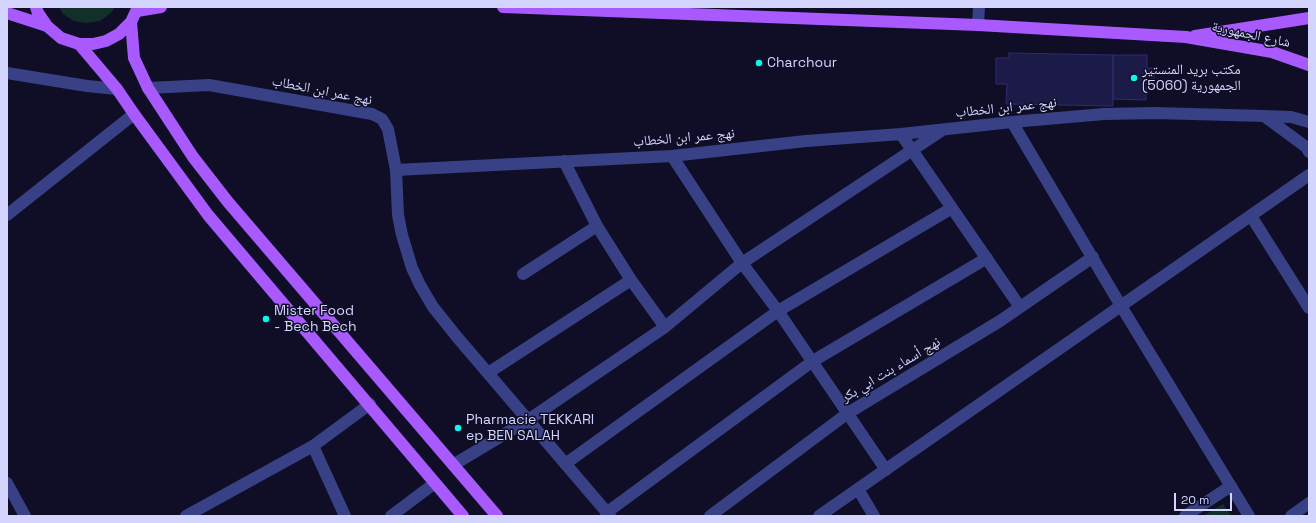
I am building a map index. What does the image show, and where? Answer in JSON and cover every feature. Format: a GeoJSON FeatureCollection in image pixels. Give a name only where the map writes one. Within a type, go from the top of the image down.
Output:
{"type":"FeatureCollection","features":[{"type":"Feature","properties":{"kind":"main road"},"geometry":{"type":"LineString","coordinates":[[36,7],[38,13],[47,26],[61,38],[79,44],[93,44],[106,41],[119,34],[131,22],[138,9],[161,7]]}},
{"type":"Feature","properties":{"kind":"main road","name":"شارع الجمهورية"},"geometry":{"type":"LineString","coordinates":[[503,7],[733,12],[1186,37],[1272,52],[1309,65]]}},
{"type":"Feature","properties":{"kind":"main road"},"geometry":{"type":"LineString","coordinates":[[7,13],[47,26]]}},
{"type":"Feature","properties":{"kind":"main road","name":"شارع الجمهورية"},"geometry":{"type":"LineString","coordinates":[[1186,37],[1309,18]]}},
{"type":"Feature","properties":{"kind":"main road"},"geometry":{"type":"LineString","coordinates":[[131,22],[134,58],[148,88],[193,157],[228,202],[496,516]]}},
{"type":"Feature","properties":{"kind":"main road"},"geometry":{"type":"LineString","coordinates":[[79,44],[116,89],[208,215],[370,404],[463,516]]}},
{"type":"Feature","properties":{"kind":"street"},"geometry":{"type":"LineString","coordinates":[[978,25],[979,7]]}},
{"type":"Feature","properties":{"kind":"street"},"geometry":{"type":"LineString","coordinates":[[7,73],[87,86],[116,89]]}},
{"type":"Feature","properties":{"kind":"street","name":"نهج عمر ابن الخطاب"},"geometry":{"type":"LineString","coordinates":[[148,88],[209,85],[372,114],[382,119],[388,129],[396,170],[672,156],[1104,114],[1149,113],[1291,117],[1309,122]]}},
{"type":"Feature","properties":{"kind":"street"},"geometry":{"type":"LineString","coordinates":[[7,215],[134,114]]}},
{"type":"Feature","properties":{"kind":"street"},"geometry":{"type":"LineString","coordinates":[[1264,116],[1306,147],[1309,152]]}},
{"type":"Feature","properties":{"kind":"street"},"geometry":{"type":"LineString","coordinates":[[1012,122],[1121,306],[1249,516]]}},
{"type":"Feature","properties":{"kind":"street"},"geometry":{"type":"LineString","coordinates":[[453,465],[528,420],[665,327],[742,263],[943,130]]}},
{"type":"Feature","properties":{"kind":"street"},"geometry":{"type":"LineString","coordinates":[[901,134],[1020,307]]}},
{"type":"Feature","properties":{"kind":"street"},"geometry":{"type":"LineString","coordinates":[[672,156],[742,263],[813,361],[886,470]]}},
{"type":"Feature","properties":{"kind":"street"},"geometry":{"type":"LineString","coordinates":[[564,161],[597,226],[630,280],[665,327]]}},
{"type":"Feature","properties":{"kind":"street"},"geometry":{"type":"LineString","coordinates":[[396,170],[398,215],[402,236],[412,268],[420,285],[434,307],[457,337],[608,514],[813,361],[987,258]]}},
{"type":"Feature","properties":{"kind":"street"},"geometry":{"type":"LineString","coordinates":[[819,516],[1309,175]]}},
{"type":"Feature","properties":{"kind":"street"},"geometry":{"type":"LineString","coordinates":[[565,464],[778,311],[952,208]]}},
{"type":"Feature","properties":{"kind":"street"},"geometry":{"type":"LineString","coordinates":[[1251,216],[1309,308]]}},
{"type":"Feature","properties":{"kind":"street"},"geometry":{"type":"LineString","coordinates":[[523,274],[597,226]]}},
{"type":"Feature","properties":{"kind":"street","name":"نهج أسماء بنت ابي بكر"},"geometry":{"type":"LineString","coordinates":[[710,516],[848,413],[1000,321],[1093,257]]}},
{"type":"Feature","properties":{"kind":"street"},"geometry":{"type":"LineString","coordinates":[[488,373],[630,280]]}},
{"type":"Feature","properties":{"kind":"street"},"geometry":{"type":"LineString","coordinates":[[186,516],[313,446],[370,404]]}},
{"type":"Feature","properties":{"kind":"street"},"geometry":{"type":"LineString","coordinates":[[313,446],[345,516]]}},
{"type":"Feature","properties":{"kind":"street"},"geometry":{"type":"LineString","coordinates":[[7,483],[24,516]]}},
{"type":"Feature","properties":{"kind":"street"},"geometry":{"type":"LineString","coordinates":[[391,516],[435,483]]}},
{"type":"Feature","properties":{"kind":"street"},"geometry":{"type":"LineString","coordinates":[[1185,516],[1231,486]]}},
{"type":"Feature","properties":{"kind":"street"},"geometry":{"type":"LineString","coordinates":[[858,489],[874,516]]}},
{"type":"Feature","properties":{"kind":"street"},"geometry":{"type":"LineString","coordinates":[[1291,516],[1309,503]]}},
{"type":"Feature","properties":{"kind":"green space"},"geometry":{"type":"Polygon","coordinates":[[[59,7],[115,7],[111,13],[100,21],[87,23],[74,21],[63,14],[59,7]]]}},
{"type":"Feature","properties":{"kind":"green space"},"geometry":{"type":"Polygon","coordinates":[[[1223,504],[1231,516],[1203,516],[1223,504]]]}},
{"type":"Feature","properties":{"kind":"building"},"geometry":{"type":"Polygon","coordinates":[[[1009,53],[1113,55],[1113,106],[1006,104],[1007,84],[996,84],[996,58],[1009,58],[1009,53]]]}},
{"type":"Feature","properties":{"kind":"building","name":"مكتب بريد المنستير الجمهورية (5060)"},"geometry":{"type":"Polygon","coordinates":[[[1113,55],[1147,55],[1147,68],[1154,68],[1154,88],[1146,88],[1146,100],[1113,99],[1113,55]]]}},
{"type":"Feature","properties":{"kind":"place","name":"Charchour"},"geometry":{"type":"Point","coordinates":[759,63]}},
{"type":"Feature","properties":{"kind":"place","name":"مكتب بريد المنستير الجمهورية (5060)"},"geometry":{"type":"Point","coordinates":[1134,78]}},
{"type":"Feature","properties":{"kind":"place","name":"Mister Food - Bech Bech"},"geometry":{"type":"Point","coordinates":[266,319]}},
{"type":"Feature","properties":{"kind":"place","name":"Pharmacie TEKKARI ep BEN SALAH"},"geometry":{"type":"Point","coordinates":[458,428]}}]}
